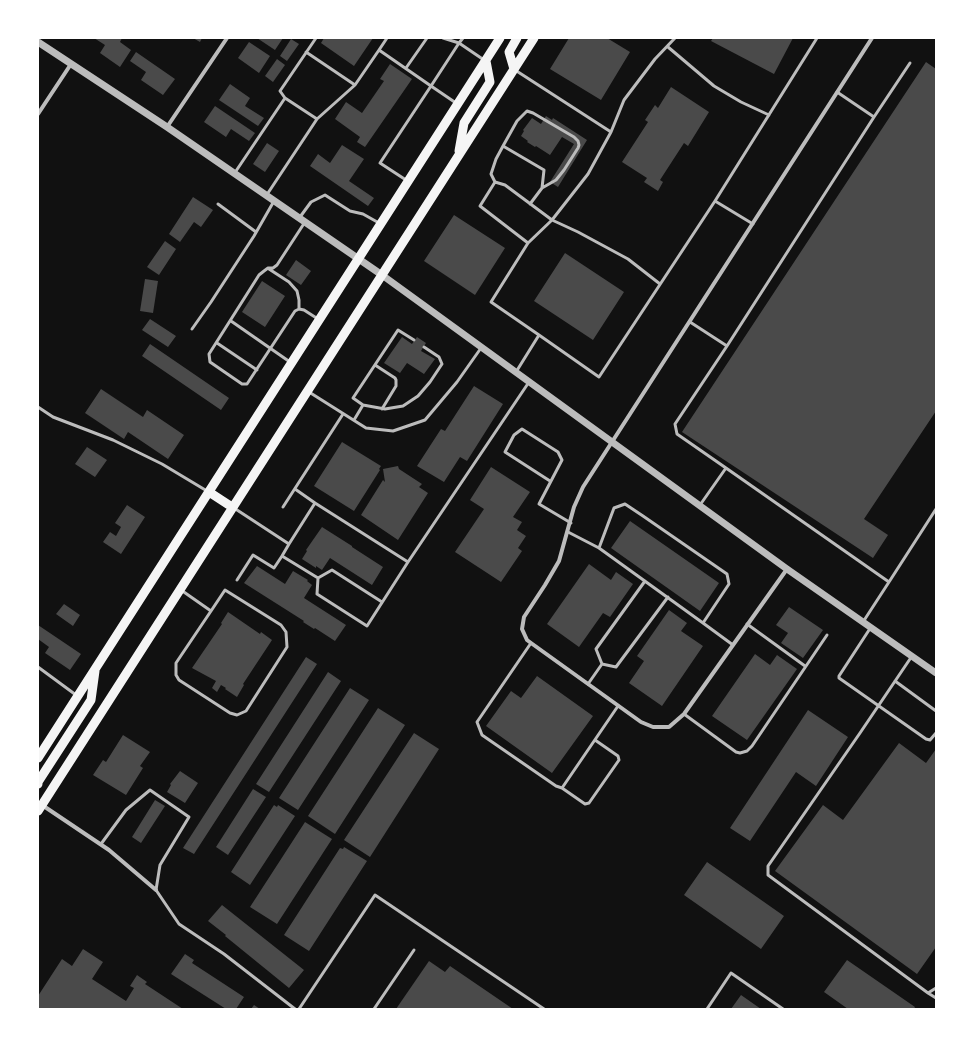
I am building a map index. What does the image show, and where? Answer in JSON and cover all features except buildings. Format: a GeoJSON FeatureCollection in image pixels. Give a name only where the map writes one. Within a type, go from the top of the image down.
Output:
{"type":"FeatureCollection","features":[{"type":"Feature","properties":{"kind":"main road"},"geometry":{"type":"LineString","coordinates":[[38,758],[500,38]]}},
{"type":"Feature","properties":{"kind":"main road"},"geometry":{"type":"LineString","coordinates":[[514,69],[509,52],[517,38]]}},
{"type":"Feature","properties":{"kind":"main road"},"geometry":{"type":"LineString","coordinates":[[39,805],[534,38]]}},
{"type":"Feature","properties":{"kind":"main road"},"geometry":{"type":"LineString","coordinates":[[458,156],[464,124],[490,82],[486,61]]}},
{"type":"Feature","properties":{"kind":"main road"},"geometry":{"type":"LineString","coordinates":[[209,492],[232,507]]}},
{"type":"Feature","properties":{"kind":"main road"},"geometry":{"type":"LineString","coordinates":[[38,784],[91,700],[96,668]]}},
{"type":"Feature","properties":{"kind":"street"},"geometry":{"type":"LineString","coordinates":[[167,127],[227,38]]}},
{"type":"Feature","properties":{"kind":"street"},"geometry":{"type":"LineString","coordinates":[[787,569],[684,714],[669,726],[653,727],[641,722],[527,640],[522,629],[524,617],[559,561],[571,523],[574,507],[582,487],[613,442],[872,38]]}},
{"type":"Feature","properties":{"kind":"street"},"geometry":{"type":"LineString","coordinates":[[38,42],[167,127],[382,275],[787,569],[936,673]]}},
{"type":"Feature","properties":{"kind":"street"},"geometry":{"type":"LineString","coordinates":[[38,114],[71,64]]}},
{"type":"Feature","properties":{"kind":"street"},"geometry":{"type":"LineString","coordinates":[[39,805],[101,844],[156,890]]}},
{"type":"Feature","properties":{"kind":"lane"},"geometry":{"type":"LineString","coordinates":[[316,38],[280,91],[285,98],[317,119]]}},
{"type":"Feature","properties":{"kind":"lane"},"geometry":{"type":"LineString","coordinates":[[266,196],[317,119],[355,85],[387,38]]}},
{"type":"Feature","properties":{"kind":"lane"},"geometry":{"type":"LineString","coordinates":[[406,68],[427,38]]}},
{"type":"Feature","properties":{"kind":"lane"},"geometry":{"type":"LineString","coordinates":[[443,38],[459,43],[486,61]]}},
{"type":"Feature","properties":{"kind":"lane"},"geometry":{"type":"LineString","coordinates":[[408,181],[380,163],[462,38]]}},
{"type":"Feature","properties":{"kind":"lane"},"geometry":{"type":"LineString","coordinates":[[675,38],[668,47],[654,59],[624,100],[611,132],[588,174],[552,220],[528,243],[491,302],[599,377],[715,201],[817,38]]}},
{"type":"Feature","properties":{"kind":"lane"},"geometry":{"type":"LineString","coordinates":[[668,47],[714,86],[769,115]]}},
{"type":"Feature","properties":{"kind":"lane"},"geometry":{"type":"LineString","coordinates":[[379,50],[458,104]]}},
{"type":"Feature","properties":{"kind":"lane"},"geometry":{"type":"LineString","coordinates":[[306,52],[355,85]]}},
{"type":"Feature","properties":{"kind":"lane"},"geometry":{"type":"LineString","coordinates":[[889,582],[677,434],[675,424],[910,63]]}},
{"type":"Feature","properties":{"kind":"lane"},"geometry":{"type":"LineString","coordinates":[[514,69],[611,132]]}},
{"type":"Feature","properties":{"kind":"lane"},"geometry":{"type":"LineString","coordinates":[[837,92],[874,117]]}},
{"type":"Feature","properties":{"kind":"lane"},"geometry":{"type":"LineString","coordinates":[[234,174],[285,98]]}},
{"type":"Feature","properties":{"kind":"lane"},"geometry":{"type":"LineString","coordinates":[[530,204],[542,188],[556,180],[579,145],[578,141],[574,137],[533,112],[527,111],[517,121],[496,159],[491,174],[495,182],[505,185],[530,204],[552,220],[628,259],[660,284]]}},
{"type":"Feature","properties":{"kind":"lane"},"geometry":{"type":"LineString","coordinates":[[503,146],[544,170],[542,188]]}},
{"type":"Feature","properties":{"kind":"lane"},"geometry":{"type":"LineString","coordinates":[[495,182],[480,206],[528,243]]}},
{"type":"Feature","properties":{"kind":"lane"},"geometry":{"type":"LineString","coordinates":[[320,320],[304,310],[300,309],[295,311],[247,384],[242,384],[210,362],[209,354],[260,275],[268,268],[273,268],[277,265],[311,202],[325,195],[350,211],[362,214],[380,224]]}},
{"type":"Feature","properties":{"kind":"lane"},"geometry":{"type":"LineString","coordinates":[[192,329],[256,232],[274,201]]}},
{"type":"Feature","properties":{"kind":"lane"},"geometry":{"type":"LineString","coordinates":[[715,201],[753,224]]}},
{"type":"Feature","properties":{"kind":"lane"},"geometry":{"type":"LineString","coordinates":[[218,204],[256,232]]}},
{"type":"Feature","properties":{"kind":"lane"},"geometry":{"type":"LineString","coordinates":[[268,268],[289,282],[297,291],[300,309]]}},
{"type":"Feature","properties":{"kind":"lane"},"geometry":{"type":"LineString","coordinates":[[231,321],[292,363]]}},
{"type":"Feature","properties":{"kind":"lane"},"geometry":{"type":"LineString","coordinates":[[690,322],[727,346]]}},
{"type":"Feature","properties":{"kind":"lane"},"geometry":{"type":"LineString","coordinates":[[414,340],[398,330],[353,398],[364,405],[385,409],[403,406],[418,396],[442,364],[439,357],[424,347]]}},
{"type":"Feature","properties":{"kind":"lane"},"geometry":{"type":"LineString","coordinates":[[516,372],[539,335]]}},
{"type":"Feature","properties":{"kind":"lane"},"geometry":{"type":"LineString","coordinates":[[217,343],[257,370]]}},
{"type":"Feature","properties":{"kind":"lane"},"geometry":{"type":"LineString","coordinates":[[307,391],[366,428],[393,431],[425,420],[458,382],[482,347]]}},
{"type":"Feature","properties":{"kind":"lane"},"geometry":{"type":"LineString","coordinates":[[375,365],[396,380],[396,386],[382,409]]}},
{"type":"Feature","properties":{"kind":"lane"},"geometry":{"type":"LineString","coordinates":[[318,578],[317,594],[367,626],[408,562],[530,382]]}},
{"type":"Feature","properties":{"kind":"lane"},"geometry":{"type":"LineString","coordinates":[[354,420],[364,405]]}},
{"type":"Feature","properties":{"kind":"lane"},"geometry":{"type":"LineString","coordinates":[[38,407],[53,417],[113,440],[162,464],[209,492]]}},
{"type":"Feature","properties":{"kind":"lane"},"geometry":{"type":"LineString","coordinates":[[283,507],[343,414]]}},
{"type":"Feature","properties":{"kind":"lane"},"geometry":{"type":"LineString","coordinates":[[550,481],[505,452],[514,435],[522,429],[558,452],[562,460],[539,504],[571,523]]}},
{"type":"Feature","properties":{"kind":"lane"},"geometry":{"type":"LineString","coordinates":[[700,506],[726,468]]}},
{"type":"Feature","properties":{"kind":"lane"},"geometry":{"type":"LineString","coordinates":[[295,489],[408,562]]}},
{"type":"Feature","properties":{"kind":"lane"},"geometry":{"type":"LineString","coordinates":[[237,580],[253,555],[274,568],[315,503]]}},
{"type":"Feature","properties":{"kind":"lane"},"geometry":{"type":"LineString","coordinates":[[599,548],[614,508],[625,504],[727,574],[729,584],[703,623]]}},
{"type":"Feature","properties":{"kind":"lane"},"geometry":{"type":"LineString","coordinates":[[232,507],[289,544]]}},
{"type":"Feature","properties":{"kind":"lane"},"geometry":{"type":"LineString","coordinates":[[863,622],[936,509]]}},
{"type":"Feature","properties":{"kind":"lane"},"geometry":{"type":"LineString","coordinates":[[568,532],[599,548],[733,644]]}},
{"type":"Feature","properties":{"kind":"lane"},"geometry":{"type":"LineString","coordinates":[[282,556],[318,578]]}},
{"type":"Feature","properties":{"kind":"lane"},"geometry":{"type":"LineString","coordinates":[[318,578],[332,570],[382,602]]}},
{"type":"Feature","properties":{"kind":"lane"},"geometry":{"type":"LineString","coordinates":[[602,664],[596,649],[645,581]]}},
{"type":"Feature","properties":{"kind":"lane"},"geometry":{"type":"LineString","coordinates":[[179,590],[212,611]]}},
{"type":"Feature","properties":{"kind":"lane"},"geometry":{"type":"LineString","coordinates":[[225,590],[281,625],[286,632],[287,647],[246,712],[237,715],[230,713],[179,680],[176,675],[176,663],[212,611],[225,590]]}},
{"type":"Feature","properties":{"kind":"lane"},"geometry":{"type":"LineString","coordinates":[[602,664],[616,667],[668,598]]}},
{"type":"Feature","properties":{"kind":"lane"},"geometry":{"type":"LineString","coordinates":[[747,624],[806,666]]}},
{"type":"Feature","properties":{"kind":"lane"},"geometry":{"type":"LineString","coordinates":[[871,627],[839,678],[926,739],[930,740],[936,733]]}},
{"type":"Feature","properties":{"kind":"lane"},"geometry":{"type":"LineString","coordinates":[[684,714],[736,752],[740,753],[747,751],[752,746],[827,635]]}},
{"type":"Feature","properties":{"kind":"lane"},"geometry":{"type":"LineString","coordinates":[[531,643],[477,722],[482,735],[584,804],[590,804],[619,760],[618,756],[595,740]]}},
{"type":"Feature","properties":{"kind":"lane"},"geometry":{"type":"LineString","coordinates":[[912,656],[768,866],[768,874],[936,998]]}},
{"type":"Feature","properties":{"kind":"lane"},"geometry":{"type":"LineString","coordinates":[[588,684],[602,664]]}},
{"type":"Feature","properties":{"kind":"lane"},"geometry":{"type":"LineString","coordinates":[[38,667],[78,696]]}},
{"type":"Feature","properties":{"kind":"lane"},"geometry":{"type":"LineString","coordinates":[[895,681],[936,711]]}},
{"type":"Feature","properties":{"kind":"lane"},"geometry":{"type":"LineString","coordinates":[[562,788],[618,706]]}},
{"type":"Feature","properties":{"kind":"lane"},"geometry":{"type":"LineString","coordinates":[[101,844],[126,810],[150,790],[190,817],[160,865],[156,890],[178,924],[224,954],[295,1009]]}},
{"type":"Feature","properties":{"kind":"lane"},"geometry":{"type":"LineString","coordinates":[[299,1009],[375,895],[544,1009]]}},
{"type":"Feature","properties":{"kind":"lane"},"geometry":{"type":"LineString","coordinates":[[374,1009],[414,950]]}},
{"type":"Feature","properties":{"kind":"lane"},"geometry":{"type":"LineString","coordinates":[[706,1009],[731,973],[783,1009]]}},
{"type":"Feature","properties":{"kind":"lane"},"geometry":{"type":"LineString","coordinates":[[928,993],[936,988]]}}]}
